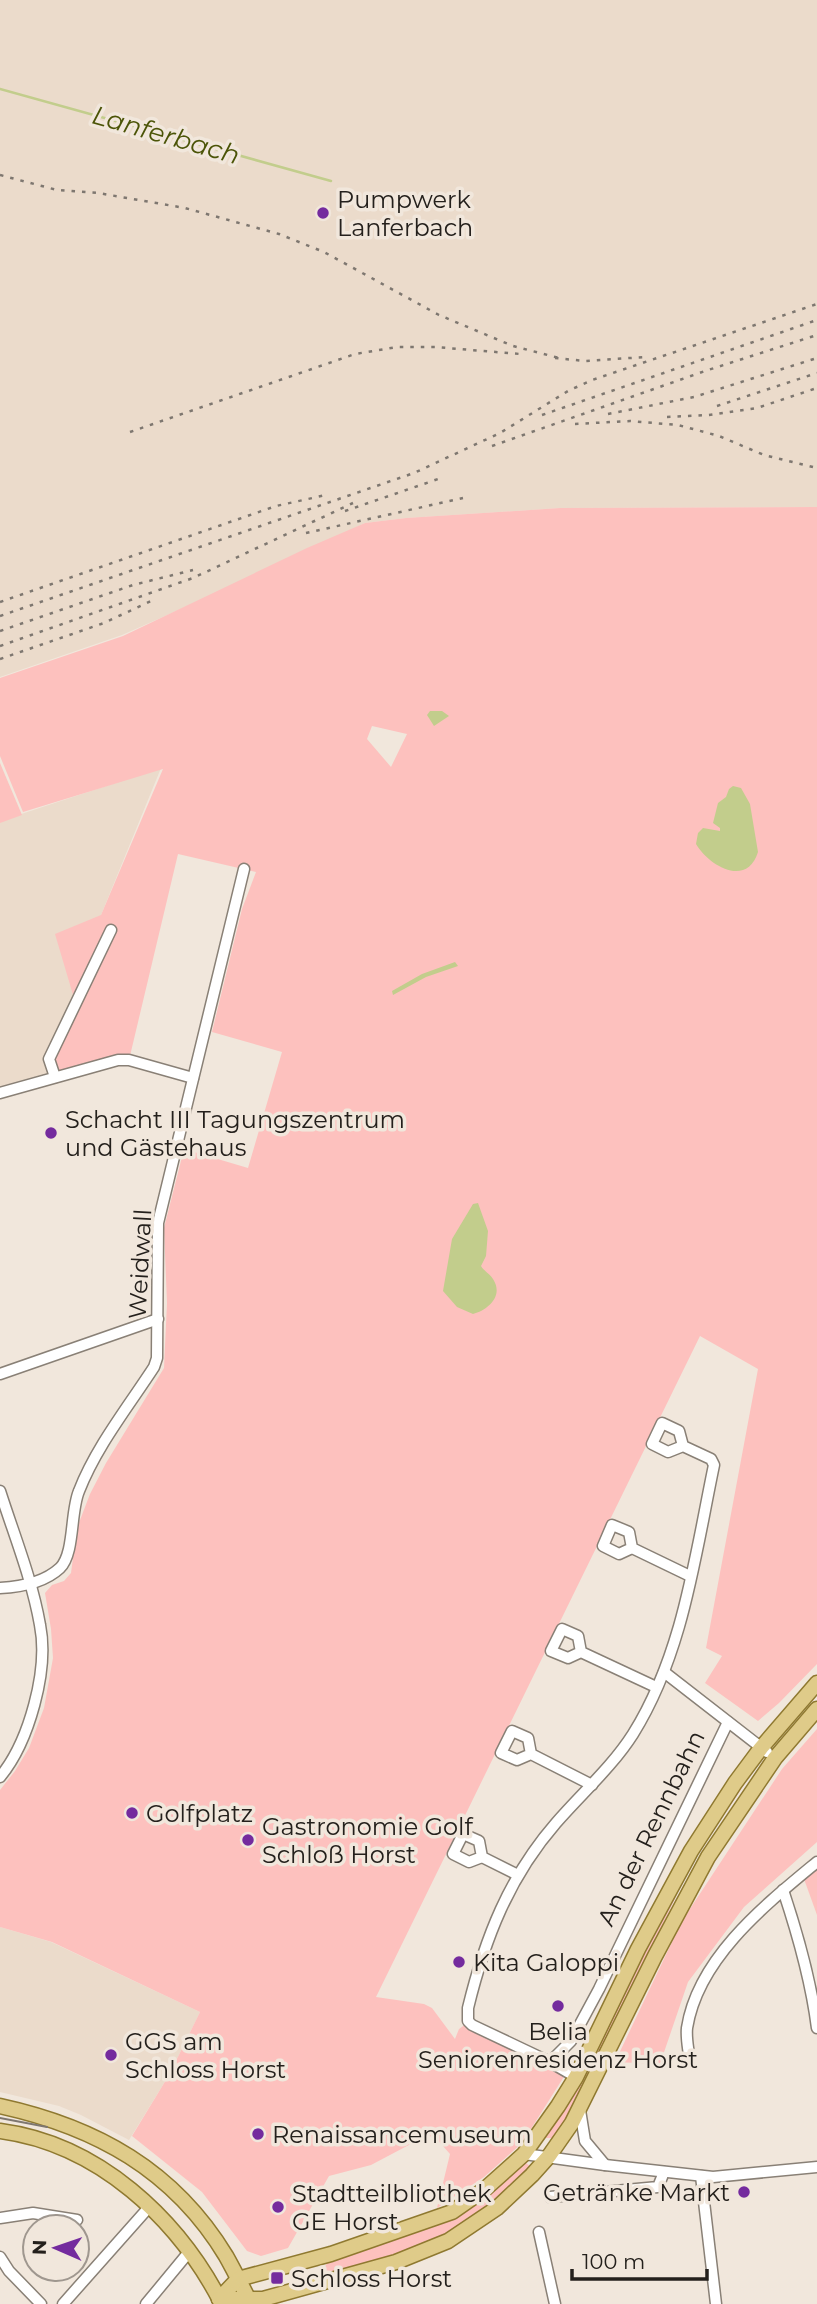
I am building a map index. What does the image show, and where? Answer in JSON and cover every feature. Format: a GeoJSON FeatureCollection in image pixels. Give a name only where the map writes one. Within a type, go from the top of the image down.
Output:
{"type":"FeatureCollection","features":[{"type":"Feature","properties":{"kind":"main road","name":"An der Rennbahn"},"geometry":{"type":"LineString","coordinates":[[220,2301],[239,2279],[331,2254],[452,2212],[485,2189],[524,2154],[576,2077],[638,1949],[691,1851],[761,1748],[817,1683]]}},
{"type":"Feature","properties":{"kind":"main road"},"geometry":{"type":"LineString","coordinates":[[0,2131],[31,2136],[68,2150],[123,2182],[150,2206],[190,2252],[220,2301],[250,2302],[271,2297],[396,2262],[449,2241],[497,2208],[549,2156],[580,2109],[695,1879],[775,1758],[817,1709]]}},
{"type":"Feature","properties":{"kind":"main road"},"geometry":{"type":"LineString","coordinates":[[0,2106],[66,2123],[111,2144],[152,2174],[197,2217],[225,2255],[250,2302]]}},
{"type":"Feature","properties":{"kind":"street","name":"Weidwall"},"geometry":{"type":"LineString","coordinates":[[0,1588],[29,1584],[60,1568],[67,1557],[74,1507],[81,1485],[154,1367],[159,1348],[158,1223],[244,869]]}},
{"type":"Feature","properties":{"kind":"street"},"geometry":{"type":"LineString","coordinates":[[55,1077],[49,1059],[111,930]]}},
{"type":"Feature","properties":{"kind":"street"},"geometry":{"type":"LineString","coordinates":[[0,1093],[118,1060],[130,1060],[193,1078]]}},
{"type":"Feature","properties":{"kind":"street"},"geometry":{"type":"LineString","coordinates":[[0,1374],[158,1319]]}},
{"type":"Feature","properties":{"kind":"street"},"geometry":{"type":"LineString","coordinates":[[576,2077],[468,2021],[468,2008],[490,1930],[518,1875],[555,1824],[592,1785],[632,1734],[664,1672],[690,1576],[714,1465],[711,1459],[683,1446]]}},
{"type":"Feature","properties":{"kind":"street"},"geometry":{"type":"LineString","coordinates":[[0,1491],[41,1627],[42,1655],[37,1686],[21,1744],[0,1777]]}},
{"type":"Feature","properties":{"kind":"street"},"geometry":{"type":"LineString","coordinates":[[632,1548],[690,1576]]}},
{"type":"Feature","properties":{"kind":"street"},"geometry":{"type":"LineString","coordinates":[[581,1652],[656,1687]]}},
{"type":"Feature","properties":{"kind":"street"},"geometry":{"type":"LineString","coordinates":[[664,1672],[775,1758]]}},
{"type":"Feature","properties":{"kind":"street","name":"An der Rennbahn"},"geometry":{"type":"LineString","coordinates":[[550,2062],[571,2041],[599,1989],[728,1722]]}},
{"type":"Feature","properties":{"kind":"street"},"geometry":{"type":"LineString","coordinates":[[531,1754],[592,1785]]}},
{"type":"Feature","properties":{"kind":"street"},"geometry":{"type":"LineString","coordinates":[[482,1857],[518,1875]]}},
{"type":"Feature","properties":{"kind":"street"},"geometry":{"type":"LineString","coordinates":[[689,2055],[687,2031],[695,1998],[713,1966],[738,1934],[783,1890],[817,1862]]}},
{"type":"Feature","properties":{"kind":"street"},"geometry":{"type":"LineString","coordinates":[[783,1890],[815,1998],[817,2028]]}},
{"type":"Feature","properties":{"kind":"street"},"geometry":{"type":"LineString","coordinates":[[580,2109],[584,2141],[605,2165]]}},
{"type":"Feature","properties":{"kind":"street"},"geometry":{"type":"LineString","coordinates":[[524,2154],[701,2176],[817,2167]]}},
{"type":"Feature","properties":{"kind":"street"},"geometry":{"type":"LineString","coordinates":[[550,2197],[658,2187],[664,2172]]}},
{"type":"Feature","properties":{"kind":"street"},"geometry":{"type":"LineString","coordinates":[[701,2176],[716,2304]]}},
{"type":"Feature","properties":{"kind":"street"},"geometry":{"type":"LineString","coordinates":[[63,2304],[150,2206]]}},
{"type":"Feature","properties":{"kind":"street"},"geometry":{"type":"LineString","coordinates":[[0,2218],[21,2215]]}},
{"type":"Feature","properties":{"kind":"street"},"geometry":{"type":"LineString","coordinates":[[539,2232],[555,2304]]}},
{"type":"Feature","properties":{"kind":"street"},"geometry":{"type":"LineString","coordinates":[[146,2304],[190,2252]]}},
{"type":"Feature","properties":{"kind":"street"},"geometry":{"type":"LineString","coordinates":[[0,2257],[9,2271],[41,2304]]}},
{"type":"Feature","properties":{"kind":"shaded area"},"geometry":{"type":"Polygon","coordinates":[[[0,0],[817,0],[817,507],[560,508],[365,523],[251,578],[122,635],[0,677],[0,0]]]}},
{"type":"Feature","properties":{"kind":"shaded area"},"geometry":{"type":"Polygon","coordinates":[[[817,507],[817,1664],[758,1721],[705,1683],[722,1656],[706,1648],[758,1369],[700,1336],[376,1997],[424,2004],[432,2008],[455,2039],[459,2029],[466,2024],[565,2075],[522,2143],[484,2177],[437,2208],[450,2154],[435,2137],[426,2136],[371,2165],[329,2176],[288,2248],[261,2256],[247,2251],[202,2192],[132,2136],[169,2075],[200,2012],[52,1942],[0,1927],[0,1790],[29,1748],[44,1708],[53,1658],[45,1593],[71,1573],[77,1528],[90,1494],[164,1368],[167,1303],[164,1228],[184,1149],[248,1168],[282,1052],[212,1032],[242,909],[256,872],[178,854],[129,1060],[55,1077],[49,1059],[76,1005],[55,934],[101,915],[163,769],[23,812],[0,756],[0,678],[123,636],[365,523],[560,508],[817,507]],[[372,726],[367,739],[391,767],[407,734],[372,726]]]}},
{"type":"Feature","properties":{"kind":"shaded area"},"geometry":{"type":"Polygon","coordinates":[[[430,711],[442,711],[449,716],[434,726],[427,715],[430,711]]]}},
{"type":"Feature","properties":{"kind":"shaded area"},"geometry":{"type":"Polygon","coordinates":[[[0,763],[22,815],[0,823],[0,763]]]}},
{"type":"Feature","properties":{"kind":"shaded area"},"geometry":{"type":"Polygon","coordinates":[[[161,768],[101,915],[55,1077],[0,1091],[0,821],[161,768]]]}},
{"type":"Feature","properties":{"kind":"shaded area"},"geometry":{"type":"Polygon","coordinates":[[[733,786],[741,788],[750,804],[758,852],[753,863],[746,869],[737,871],[718,866],[696,844],[698,833],[703,828],[720,831],[713,823],[718,803],[733,786]]]}},
{"type":"Feature","properties":{"kind":"shaded area"},"geometry":{"type":"Polygon","coordinates":[[[455,962],[458,966],[426,977],[393,995],[392,991],[422,974],[455,962]]]}},
{"type":"Feature","properties":{"kind":"shaded area"},"geometry":{"type":"Polygon","coordinates":[[[478,1203],[488,1231],[486,1256],[481,1266],[493,1279],[497,1291],[489,1306],[473,1314],[457,1307],[443,1291],[452,1239],[473,1204],[478,1203]]]}},
{"type":"Feature","properties":{"kind":"shaded area"},"geometry":{"type":"Polygon","coordinates":[[[817,1729],[817,1842],[744,1907],[688,1982],[660,2064],[615,2062],[682,1921],[782,1769],[817,1729]]]}},
{"type":"Feature","properties":{"kind":"shaded area"},"geometry":{"type":"Polygon","coordinates":[[[760,1761],[693,1861],[585,2087],[555,2138],[542,2138],[676,1885],[736,1791],[760,1761]]]}},
{"type":"Feature","properties":{"kind":"shaded area"},"geometry":{"type":"Polygon","coordinates":[[[817,1867],[817,1915],[804,1879],[817,1867]]]}},
{"type":"Feature","properties":{"kind":"shaded area","name":"GGS am Schloss Horst"},"geometry":{"type":"Polygon","coordinates":[[[0,1927],[51,1942],[200,2012],[169,2075],[129,2140],[59,2106],[0,2092],[0,1927]]]}},
{"type":"Feature","properties":{"kind":"shaded area"},"geometry":{"type":"Polygon","coordinates":[[[526,2163],[531,2167],[517,2181],[489,2206],[458,2227],[401,2254],[334,2273],[324,2273],[327,2263],[341,2256],[401,2238],[460,2213],[526,2163]]]}},
{"type":"Feature","properties":{"kind":"waterway","name":"Lanferbach"},"geometry":{"type":"LineString","coordinates":[[0,89],[331,181]]}},
{"type":"Feature","properties":{"kind":"tram line"},"geometry":{"type":"LineString","coordinates":[[0,2118],[47,2127]]}},
{"type":"Feature","properties":{"kind":"railway"},"geometry":{"type":"LineString","coordinates":[[0,175],[57,190],[98,193],[185,208],[279,234],[324,252],[439,315],[513,346],[563,359]]}},
{"type":"Feature","properties":{"kind":"railway"},"geometry":{"type":"LineString","coordinates":[[0,616],[414,473],[500,433],[568,391],[592,380],[817,304]]}},
{"type":"Feature","properties":{"kind":"railway"},"geometry":{"type":"LineString","coordinates":[[542,415],[817,320]]}},
{"type":"Feature","properties":{"kind":"railway"},"geometry":{"type":"LineString","coordinates":[[492,446],[705,371],[817,335]]}},
{"type":"Feature","properties":{"kind":"railway"},"geometry":{"type":"LineString","coordinates":[[130,432],[355,354],[397,347],[435,347],[520,354]]}},
{"type":"Feature","properties":{"kind":"railway"},"geometry":{"type":"LineString","coordinates":[[555,358],[585,361],[645,357]]}},
{"type":"Feature","properties":{"kind":"railway"},"geometry":{"type":"LineString","coordinates":[[608,414],[694,397],[817,358]]}},
{"type":"Feature","properties":{"kind":"railway"},"geometry":{"type":"LineString","coordinates":[[717,406],[817,373]]}},
{"type":"Feature","properties":{"kind":"railway"},"geometry":{"type":"LineString","coordinates":[[667,417],[709,415],[757,408],[817,388]]}},
{"type":"Feature","properties":{"kind":"railway"},"geometry":{"type":"LineString","coordinates":[[575,424],[630,421],[678,425],[719,436],[764,455],[817,468]]}},
{"type":"Feature","properties":{"kind":"railway"},"geometry":{"type":"LineString","coordinates":[[345,511],[444,477]]}},
{"type":"Feature","properties":{"kind":"railway"},"geometry":{"type":"LineString","coordinates":[[0,602],[276,506],[326,495]]}},
{"type":"Feature","properties":{"kind":"railway"},"geometry":{"type":"LineString","coordinates":[[306,533],[463,498]]}},
{"type":"Feature","properties":{"kind":"railway"},"geometry":{"type":"LineString","coordinates":[[0,646],[193,578],[353,503]]}},
{"type":"Feature","properties":{"kind":"railway"},"geometry":{"type":"LineString","coordinates":[[0,631],[133,585],[193,570]]}},
{"type":"Feature","properties":{"kind":"railway"},"geometry":{"type":"LineString","coordinates":[[0,659],[104,623],[151,601]]}},
{"type":"Feature","properties":{"kind":"place","name":"Pumpwerk Lanferbach"},"geometry":{"type":"Point","coordinates":[323,213]}},
{"type":"Feature","properties":{"kind":"place","name":"Schacht III Tagungszentrum und Gästehaus"},"geometry":{"type":"Point","coordinates":[51,1133]}},
{"type":"Feature","properties":{"kind":"place","name":"Golfplatz"},"geometry":{"type":"Point","coordinates":[132,1813]}},
{"type":"Feature","properties":{"kind":"place","name":"Gastronomie Golf Schloß Horst"},"geometry":{"type":"Point","coordinates":[248,1840]}},
{"type":"Feature","properties":{"kind":"place","name":"Kita Galoppi"},"geometry":{"type":"Point","coordinates":[459,1962]}},
{"type":"Feature","properties":{"kind":"place","name":"Belia Seniorenresidenz Horst"},"geometry":{"type":"Point","coordinates":[558,2006]}},
{"type":"Feature","properties":{"kind":"place","name":"GGS am Schloss Horst"},"geometry":{"type":"Point","coordinates":[111,2055]}},
{"type":"Feature","properties":{"kind":"place","name":"Renaissancemuseum"},"geometry":{"type":"Point","coordinates":[258,2134]}},
{"type":"Feature","properties":{"kind":"place","name":"Getränke Markt"},"geometry":{"type":"Point","coordinates":[744,2192]}},
{"type":"Feature","properties":{"kind":"place","name":"Stadtteilbliothek GE Horst"},"geometry":{"type":"Point","coordinates":[278,2207]}},
{"type":"Feature","properties":{"kind":"place","name":"Schloss Horst"},"geometry":{"type":"Point","coordinates":[277,2278]}}]}
